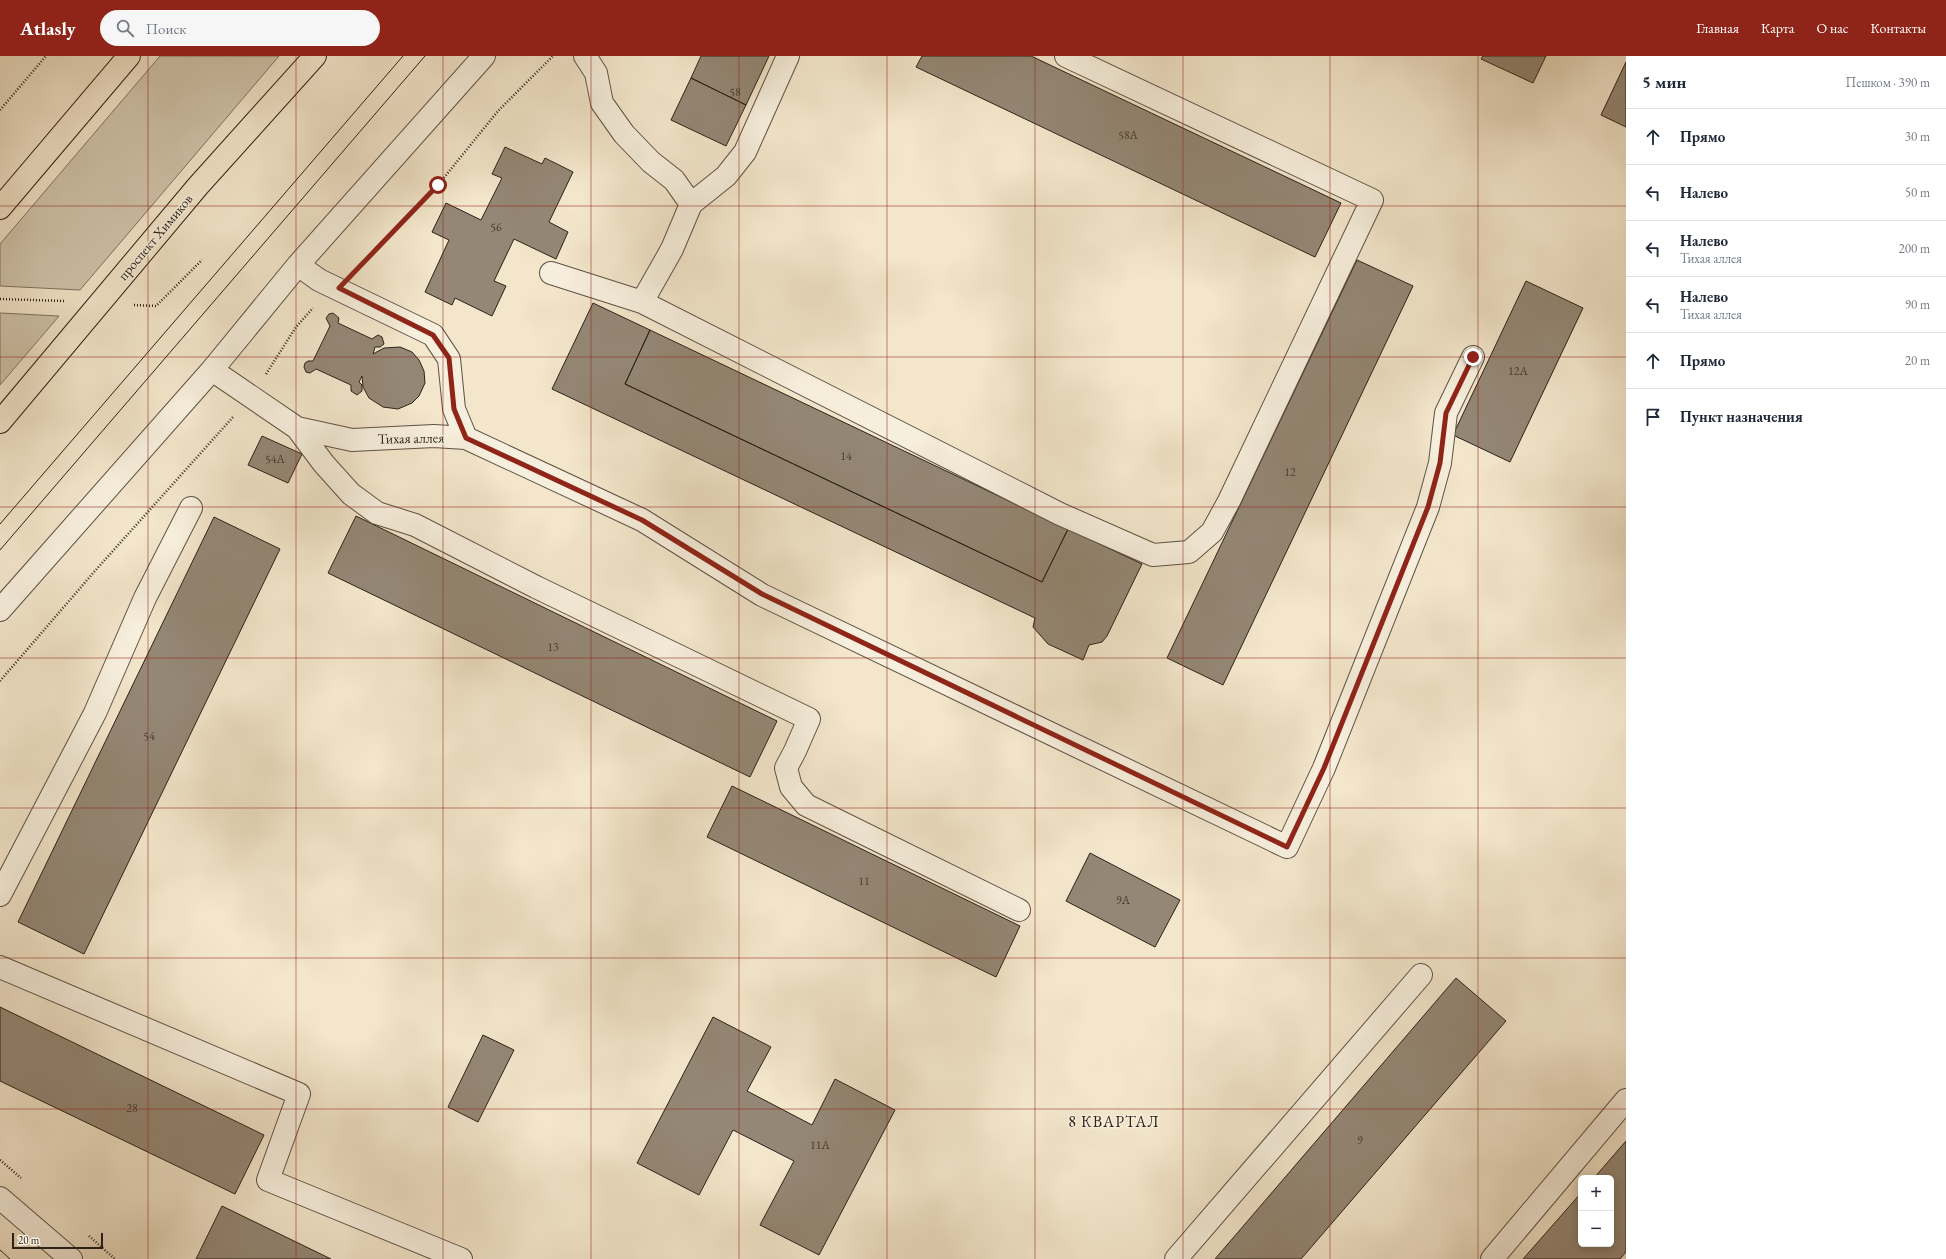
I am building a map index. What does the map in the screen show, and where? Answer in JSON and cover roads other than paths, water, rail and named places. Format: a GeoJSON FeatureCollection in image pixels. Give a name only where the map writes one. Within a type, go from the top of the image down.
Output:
{"type":"FeatureCollection","features":[{"type":"Feature","properties":{"kind":"main road"},"geometry":{"type":"LineString","coordinates":[[0,208],[129,56]]}},
{"type":"Feature","properties":{"kind":"main road","name":"проспект Химиков"},"geometry":{"type":"LineString","coordinates":[[0,422],[198,186],[315,56]]}},
{"type":"Feature","properties":{"kind":"lane"},"geometry":{"type":"LineString","coordinates":[[0,610],[212,370],[298,265],[484,56]]}},
{"type":"Feature","properties":{"kind":"lane"},"geometry":{"type":"LineString","coordinates":[[585,56],[596,73],[602,103],[624,134],[651,162],[674,180],[691,204]]}},
{"type":"Feature","properties":{"kind":"lane"},"geometry":{"type":"LineString","coordinates":[[642,302],[672,249],[691,204],[726,176],[741,157],[788,56]]}},
{"type":"Feature","properties":{"kind":"lane"},"geometry":{"type":"LineString","coordinates":[[551,273],[642,302],[1060,514],[1153,555],[1189,552],[1212,532],[1229,501],[1372,200],[1066,56]]}},
{"type":"Feature","properties":{"kind":"lane"},"geometry":{"type":"LineString","coordinates":[[298,265],[319,280],[339,288],[433,335],[449,358],[454,409],[466,438]]}},
{"type":"Feature","properties":{"kind":"lane","name":"Тихая аллея"},"geometry":{"type":"LineString","coordinates":[[296,428],[352,440],[434,436],[466,438],[642,520],[762,594],[1287,847],[1324,768],[1428,507],[1440,463],[1446,413],[1473,357]]}},
{"type":"Feature","properties":{"kind":"lane"},"geometry":{"type":"LineString","coordinates":[[212,370],[296,428],[324,464],[351,494],[377,513],[415,525],[536,587],[809,719],[786,768],[791,787],[806,805],[1019,910]]}},
{"type":"Feature","properties":{"kind":"lane"},"geometry":{"type":"LineString","coordinates":[[0,895],[95,713],[145,598],[191,508]]}},
{"type":"Feature","properties":{"kind":"lane"},"geometry":{"type":"LineString","coordinates":[[0,967],[299,1094],[268,1180],[461,1259]]}},
{"type":"Feature","properties":{"kind":"lane"},"geometry":{"type":"LineString","coordinates":[[1176,1259],[1421,975]]}},
{"type":"Feature","properties":{"kind":"lane"},"geometry":{"type":"LineString","coordinates":[[1492,1259],[1626,1100]]}},
{"type":"Feature","properties":{"kind":"lane"},"geometry":{"type":"LineString","coordinates":[[0,1198],[71,1259]]}},
{"type":"Feature","properties":{"kind":"tram line"},"geometry":{"type":"LineString","coordinates":[[0,524],[403,56]]}},
{"type":"Feature","properties":{"kind":"tram line"},"geometry":{"type":"LineString","coordinates":[[0,550],[425,56]]}},
{"type":"Feature","properties":{"kind":"tram line"},"geometry":{"type":"LineString","coordinates":[[0,1250],[10,1259]]}},
{"type":"Feature","properties":{"kind":"district","name":"8 КВАРТАЛ"},"geometry":{"type":"Point","coordinates":[1114,1121]}}]}
